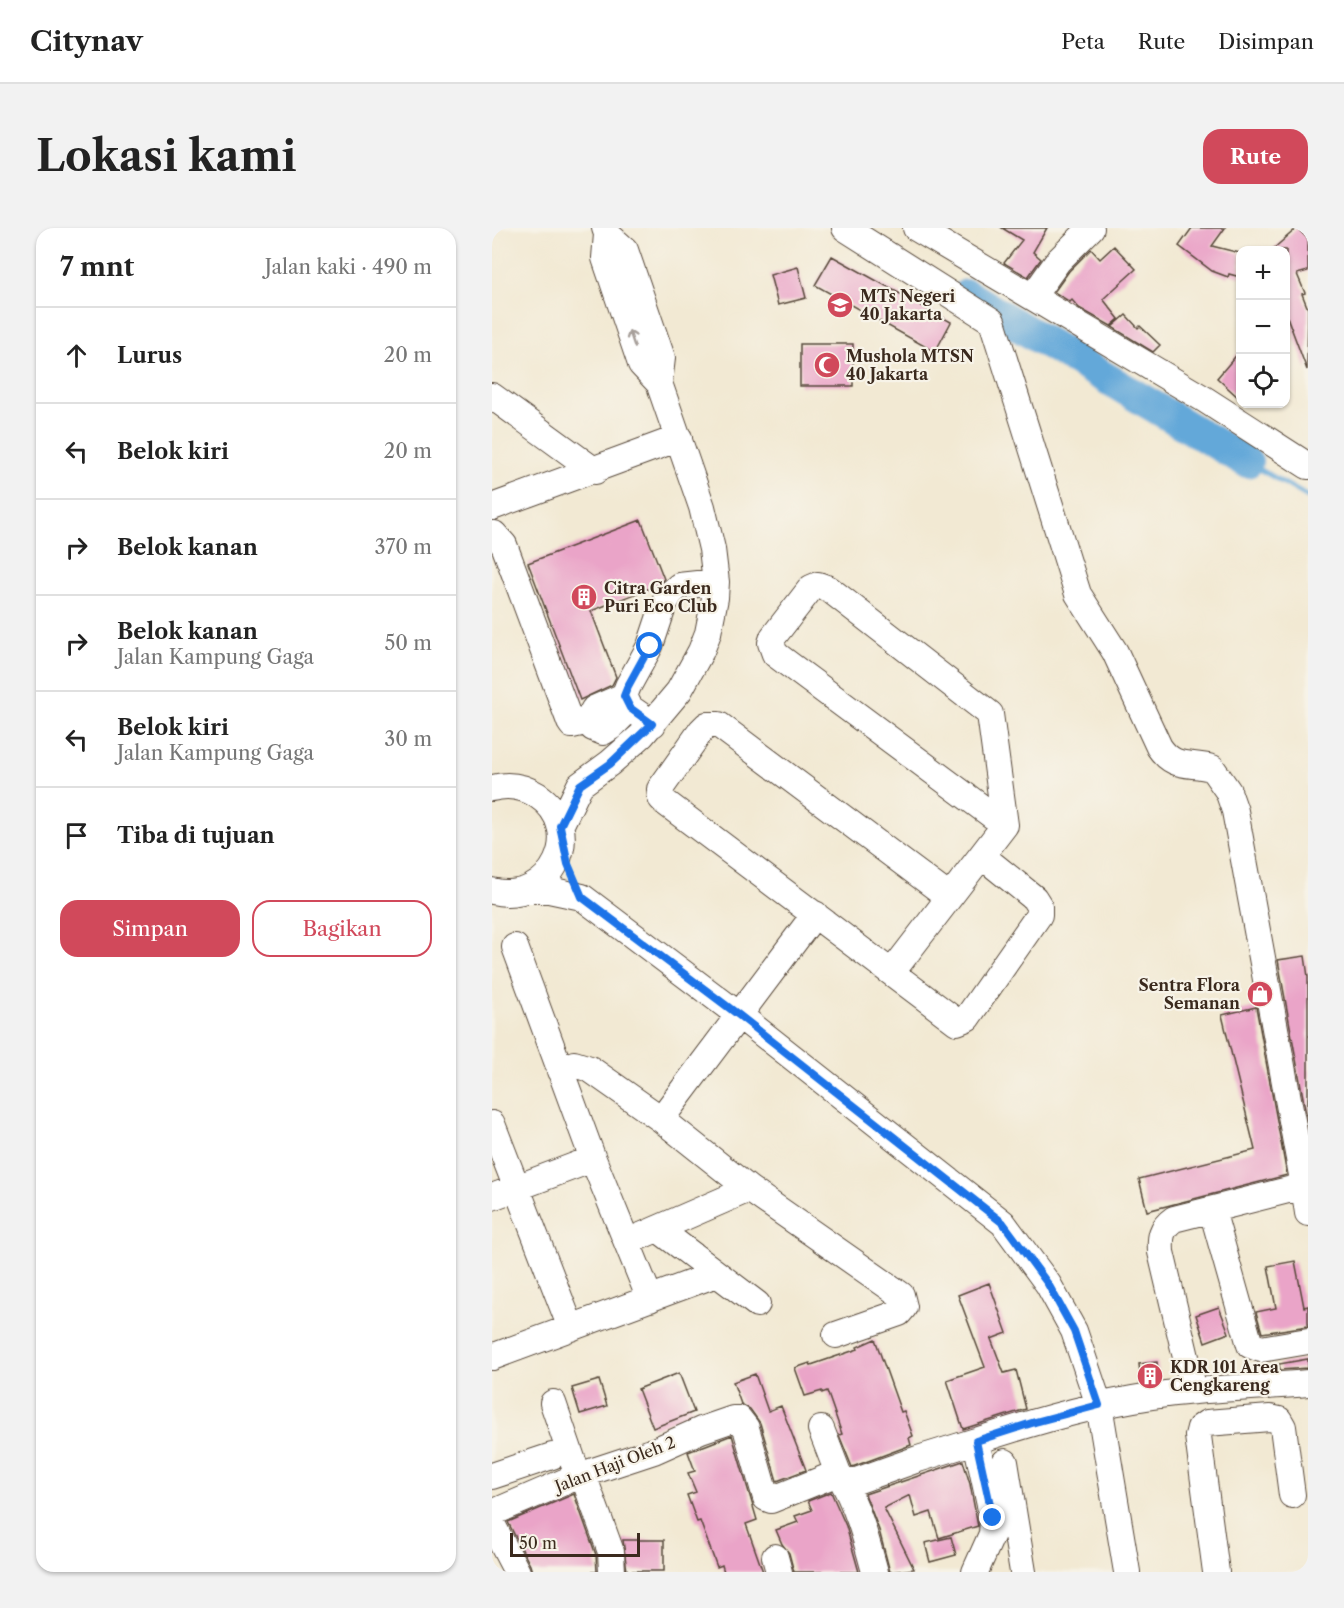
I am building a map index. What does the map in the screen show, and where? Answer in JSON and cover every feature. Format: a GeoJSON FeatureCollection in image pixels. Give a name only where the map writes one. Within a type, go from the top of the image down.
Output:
{"type":"FeatureCollection","features":[{"type":"Feature","properties":{"kind":"street"},"geometry":{"type":"LineString","coordinates":[[845,228],[992,321],[1078,594],[1115,652],[1159,747],[1167,758],[1175,763],[1212,768],[1228,791],[1237,823],[1308,1213]]}},
{"type":"Feature","properties":{"kind":"street"},"geometry":{"type":"LineString","coordinates":[[527,890],[537,885],[550,873],[558,860],[560,832],[580,785],[610,764],[652,724],[679,691],[701,651],[712,617],[716,582],[708,530],[659,383],[641,364],[605,258],[606,231]]}},
{"type":"Feature","properties":{"kind":"street"},"geometry":{"type":"LineString","coordinates":[[932,232],[1204,399],[1308,466]]}},
{"type":"Feature","properties":{"kind":"street"},"geometry":{"type":"LineString","coordinates":[[1033,296],[1078,232]]}},
{"type":"Feature","properties":{"kind":"street"},"geometry":{"type":"LineString","coordinates":[[492,396],[594,471]]}},
{"type":"Feature","properties":{"kind":"street"},"geometry":{"type":"LineString","coordinates":[[492,506],[594,471],[679,438]]}},
{"type":"Feature","properties":{"kind":"street"},"geometry":{"type":"LineString","coordinates":[[492,534],[504,545],[570,722],[572,725],[581,723]]}},
{"type":"Feature","properties":{"kind":"street"},"geometry":{"type":"LineString","coordinates":[[652,724],[627,702],[628,686],[650,646],[664,604],[670,593],[679,586],[716,582]]}},
{"type":"Feature","properties":{"kind":"street"},"geometry":{"type":"LineString","coordinates":[[892,972],[1005,825],[990,714],[829,590],[818,585],[811,588],[773,637],[772,646],[775,654],[1005,825]]}},
{"type":"Feature","properties":{"kind":"street"},"geometry":{"type":"LineString","coordinates":[[949,897],[719,725],[707,725],[700,731],[660,789],[661,798],[952,1020],[959,1022],[967,1018],[1037,920],[1040,912],[1034,898],[982,856]]}},
{"type":"Feature","properties":{"kind":"street"},"geometry":{"type":"LineString","coordinates":[[492,788],[580,785]]}},
{"type":"Feature","properties":{"kind":"street"},"geometry":{"type":"LineString","coordinates":[[521,787],[550,806],[560,832],[568,864],[582,897]]}},
{"type":"Feature","properties":{"kind":"street"},"geometry":{"type":"LineString","coordinates":[[492,891],[505,894],[527,890],[549,890],[582,897],[740,1016],[1003,1223],[1048,1284],[1074,1331],[1099,1405],[1127,1572]]}},
{"type":"Feature","properties":{"kind":"street"},"geometry":{"type":"LineString","coordinates":[[661,1119],[815,914]]}},
{"type":"Feature","properties":{"kind":"street"},"geometry":{"type":"LineString","coordinates":[[515,947],[593,1159],[650,1299]]}},
{"type":"Feature","properties":{"kind":"street"},"geometry":{"type":"LineString","coordinates":[[560,1071],[574,1064],[590,1069],[661,1119],[749,1189],[901,1295],[904,1307],[899,1313],[836,1335]]}},
{"type":"Feature","properties":{"kind":"street"},"geometry":{"type":"LineString","coordinates":[[492,1124],[571,1328]]}},
{"type":"Feature","properties":{"kind":"street"},"geometry":{"type":"LineString","coordinates":[[492,1197],[593,1159]]}},
{"type":"Feature","properties":{"kind":"street"},"geometry":{"type":"LineString","coordinates":[[1194,1391],[1161,1252],[1160,1238],[1165,1226],[1174,1220],[1304,1186]]}},
{"type":"Feature","properties":{"kind":"street"},"geometry":{"type":"LineString","coordinates":[[627,1242],[749,1189]]}},
{"type":"Feature","properties":{"kind":"street"},"geometry":{"type":"LineString","coordinates":[[1212,1210],[1250,1345],[1261,1349],[1308,1341]]}},
{"type":"Feature","properties":{"kind":"street"},"geometry":{"type":"LineString","coordinates":[[658,1229],[757,1304]]}},
{"type":"Feature","properties":{"kind":"street"},"geometry":{"type":"LineString","coordinates":[[492,1357],[716,1274]]}},
{"type":"Feature","properties":{"kind":"street"},"geometry":{"type":"LineString","coordinates":[[841,1479],[918,1459],[1035,1422],[1099,1405],[1194,1391],[1308,1383]]}},
{"type":"Feature","properties":{"kind":"street"},"geometry":{"type":"LineString","coordinates":[[553,1403],[611,1552],[612,1572]]}},
{"type":"Feature","properties":{"kind":"street"},"geometry":{"type":"LineString","coordinates":[[1216,1572],[1198,1436],[1200,1428],[1207,1424],[1270,1418],[1278,1420],[1283,1427],[1292,1495]]}},
{"type":"Feature","properties":{"kind":"street","name":"Jalan Haji Oleh 2"},"geometry":{"type":"LineString","coordinates":[[492,1513],[580,1476],[654,1451],[701,1430],[733,1419],[739,1419],[746,1428],[766,1498],[771,1500],[841,1479]]}},
{"type":"Feature","properties":{"kind":"street"},"geometry":{"type":"LineString","coordinates":[[821,1429],[868,1540],[875,1572]]}},
{"type":"Feature","properties":{"kind":"street"},"geometry":{"type":"LineString","coordinates":[[975,1572],[992,1534],[993,1518],[976,1441]]}},
{"type":"Feature","properties":{"kind":"street"},"geometry":{"type":"LineString","coordinates":[[492,1476],[552,1456]]}},
{"type":"Feature","properties":{"kind":"street"},"geometry":{"type":"LineString","coordinates":[[1005,1462],[1023,1572]]}},
{"type":"Feature","properties":{"kind":"street"},"geometry":{"type":"LineString","coordinates":[[492,1524],[517,1572]]}},
{"type":"Feature","properties":{"kind":"building"},"geometry":{"type":"Polygon","coordinates":[[[1002,228],[1047,228],[1033,252],[1041,259],[1028,277],[1004,263],[1022,240],[1002,228]]]}},
{"type":"Feature","properties":{"kind":"building"},"geometry":{"type":"Polygon","coordinates":[[[1192,228],[1225,228],[1212,246],[1236,252],[1236,276],[1229,274],[1228,277],[1212,271],[1179,246],[1192,228]]]}},
{"type":"Feature","properties":{"kind":"building"},"geometry":{"type":"Polygon","coordinates":[[[1297,228],[1308,239],[1308,271],[1297,274],[1305,293],[1302,294],[1308,309],[1307,370],[1290,325],[1290,246],[1277,246],[1297,228]]]}},
{"type":"Feature","properties":{"kind":"building"},"geometry":{"type":"Polygon","coordinates":[[[1114,246],[1136,269],[1103,299],[1119,319],[1111,326],[1079,308],[1072,300],[1070,302],[1054,292],[1069,271],[1091,249],[1100,259],[1114,246]]]}},
{"type":"Feature","properties":{"kind":"building"},"geometry":{"type":"Polygon","coordinates":[[[832,256],[951,322],[935,352],[815,285],[832,256]]]}},
{"type":"Feature","properties":{"kind":"building"},"geometry":{"type":"Polygon","coordinates":[[[798,267],[806,298],[778,305],[770,275],[798,267]]]}},
{"type":"Feature","properties":{"kind":"building"},"geometry":{"type":"Polygon","coordinates":[[[1126,315],[1138,328],[1140,326],[1160,345],[1153,352],[1112,327],[1126,315]]]}},
{"type":"Feature","properties":{"kind":"building","name":"Mushola MTSN 40 Jakarta"},"geometry":{"type":"Polygon","coordinates":[[[800,344],[853,344],[853,386],[800,386],[800,344]]]}},
{"type":"Feature","properties":{"kind":"building"},"geometry":{"type":"Polygon","coordinates":[[[1236,356],[1236,395],[1217,378],[1236,356]]]}},
{"type":"Feature","properties":{"kind":"building","name":"Citra Garden Puri Eco Club"},"geometry":{"type":"Polygon","coordinates":[[[641,520],[664,579],[658,585],[591,611],[616,677],[612,685],[580,700],[528,563],[641,520]]]}},
{"type":"Feature","properties":{"kind":"building"},"geometry":{"type":"Polygon","coordinates":[[[1305,956],[1308,977],[1308,1125],[1278,960],[1305,956]]]}},
{"type":"Feature","properties":{"kind":"building"},"geometry":{"type":"Polygon","coordinates":[[[1256,1007],[1287,1175],[1147,1211],[1139,1179],[1255,1150],[1222,1015],[1256,1007]]]}},
{"type":"Feature","properties":{"kind":"building"},"geometry":{"type":"Polygon","coordinates":[[[1295,1261],[1304,1307],[1308,1306],[1308,1326],[1262,1333],[1256,1312],[1276,1308],[1268,1266],[1295,1261]]]}},
{"type":"Feature","properties":{"kind":"building"},"geometry":{"type":"Polygon","coordinates":[[[989,1283],[1007,1333],[991,1339],[1004,1373],[1016,1370],[1026,1409],[963,1429],[947,1380],[985,1367],[958,1295],[989,1283]]]}},
{"type":"Feature","properties":{"kind":"building"},"geometry":{"type":"Polygon","coordinates":[[[1219,1307],[1229,1333],[1205,1342],[1196,1315],[1219,1307]]]}},
{"type":"Feature","properties":{"kind":"building"},"geometry":{"type":"Polygon","coordinates":[[[875,1339],[901,1412],[904,1411],[913,1436],[909,1438],[911,1445],[852,1467],[839,1435],[842,1434],[827,1391],[805,1396],[795,1368],[858,1349],[857,1347],[875,1339]]]}},
{"type":"Feature","properties":{"kind":"building"},"geometry":{"type":"Polygon","coordinates":[[[1308,1359],[1308,1368],[1280,1370],[1279,1364],[1308,1359]]]}},
{"type":"Feature","properties":{"kind":"building","name":"KDR 101 Area Cengkareng"},"geometry":{"type":"Polygon","coordinates":[[[1157,1362],[1159,1380],[1141,1382],[1139,1364],[1157,1362]]]}},
{"type":"Feature","properties":{"kind":"building"},"geometry":{"type":"Polygon","coordinates":[[[679,1373],[694,1412],[653,1428],[638,1389],[679,1373]]]}},
{"type":"Feature","properties":{"kind":"building"},"geometry":{"type":"Polygon","coordinates":[[[755,1374],[768,1411],[781,1406],[806,1470],[777,1481],[760,1423],[750,1409],[741,1404],[733,1382],[755,1374]]]}},
{"type":"Feature","properties":{"kind":"building"},"geometry":{"type":"Polygon","coordinates":[[[599,1380],[607,1406],[580,1414],[572,1388],[599,1380]]]}},
{"type":"Feature","properties":{"kind":"building"},"geometry":{"type":"Polygon","coordinates":[[[732,1435],[757,1520],[746,1524],[763,1572],[724,1572],[722,1565],[717,1567],[700,1521],[697,1522],[687,1495],[696,1492],[688,1473],[695,1471],[688,1452],[732,1435]]]}},
{"type":"Feature","properties":{"kind":"building"},"geometry":{"type":"Polygon","coordinates":[[[963,1461],[978,1526],[939,1538],[931,1512],[916,1517],[910,1495],[884,1508],[914,1569],[890,1572],[879,1530],[865,1494],[963,1461]]]}},
{"type":"Feature","properties":{"kind":"building"},"geometry":{"type":"Polygon","coordinates":[[[831,1492],[846,1526],[859,1572],[794,1572],[789,1553],[776,1530],[798,1522],[795,1516],[812,1510],[808,1501],[831,1492]]]}},
{"type":"Feature","properties":{"kind":"building"},"geometry":{"type":"Polygon","coordinates":[[[574,1494],[596,1555],[597,1572],[532,1572],[508,1522],[574,1494]]]}},
{"type":"Feature","properties":{"kind":"building"},"geometry":{"type":"Polygon","coordinates":[[[951,1537],[956,1555],[930,1562],[925,1543],[951,1537]]]}},
{"type":"Feature","properties":{"kind":"building"},"geometry":{"type":"Polygon","coordinates":[[[623,1540],[664,1540],[664,1571],[627,1571],[623,1540]]]}},
{"type":"Feature","properties":{"kind":"waterway"},"geometry":{"type":"LineString","coordinates":[[967,295],[1247,462]]}},
{"type":"Feature","properties":{"kind":"waterway"},"geometry":{"type":"LineString","coordinates":[[1247,462],[1308,497]]}},
{"type":"Feature","properties":{"kind":"place","name":"MTs Negeri 40 Jakarta"},"geometry":{"type":"Point","coordinates":[840,305]}},
{"type":"Feature","properties":{"kind":"place","name":"Mushola MTSN 40 Jakarta"},"geometry":{"type":"Point","coordinates":[827,365]}},
{"type":"Feature","properties":{"kind":"place","name":"Citra Garden Puri Eco Club"},"geometry":{"type":"Point","coordinates":[584,597]}},
{"type":"Feature","properties":{"kind":"place","name":"Sentra Flora Semanan"},"geometry":{"type":"Point","coordinates":[1260,994]}},
{"type":"Feature","properties":{"kind":"place","name":"KDR 101 Area Cengkareng"},"geometry":{"type":"Point","coordinates":[1150,1376]}},
{"type":"Feature","properties":{"kind":"route"},"geometry":{"type":"LineString","coordinates":[[650,646],[624,696],[630,708],[652,724],[610,764],[580,785],[560,826],[568,864],[582,897],[740,1016],[1003,1223],[1048,1284],[1074,1331],[1099,1405],[976,1441],[993,1518]]}}]}
